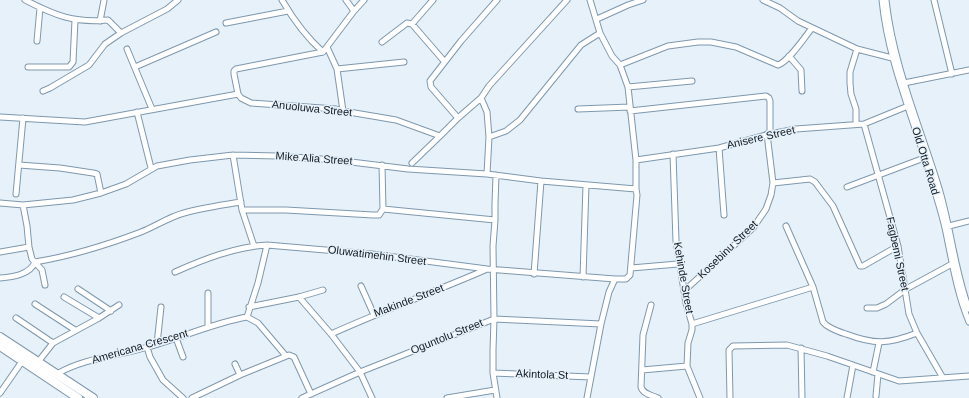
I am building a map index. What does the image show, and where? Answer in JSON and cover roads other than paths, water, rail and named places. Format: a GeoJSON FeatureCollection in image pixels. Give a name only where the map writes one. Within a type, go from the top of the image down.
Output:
{"type":"FeatureCollection","features":[{"type":"Feature","properties":{"kind":"highway"},"geometry":{"type":"LineString","coordinates":[[0,337],[93,398]]}},
{"type":"Feature","properties":{"kind":"highway"},"geometry":{"type":"LineString","coordinates":[[0,346],[78,398]]}},
{"type":"Feature","properties":{"kind":"street"},"geometry":{"type":"LineString","coordinates":[[25,0],[63,18],[75,20],[108,20],[121,33]]}},
{"type":"Feature","properties":{"kind":"street"},"geometry":{"type":"LineString","coordinates":[[100,21],[104,0]]}},
{"type":"Feature","properties":{"kind":"street"},"geometry":{"type":"LineString","coordinates":[[43,90],[50,88],[89,65],[105,44],[121,33],[167,9],[178,0]]}},
{"type":"Feature","properties":{"kind":"street"},"geometry":{"type":"LineString","coordinates":[[282,0],[288,11],[310,40],[323,52]]}},
{"type":"Feature","properties":{"kind":"street"},"geometry":{"type":"LineString","coordinates":[[346,0],[354,11]]}},
{"type":"Feature","properties":{"kind":"street"},"geometry":{"type":"LineString","coordinates":[[0,117],[85,122],[238,94],[234,74],[236,69],[323,52],[364,0]]}},
{"type":"Feature","properties":{"kind":"street"},"geometry":{"type":"LineString","coordinates":[[412,24],[433,0]]}},
{"type":"Feature","properties":{"kind":"street"},"geometry":{"type":"LineString","coordinates":[[458,118],[431,87],[430,81],[444,61],[497,0]]}},
{"type":"Feature","properties":{"kind":"street"},"geometry":{"type":"LineString","coordinates":[[412,163],[458,118],[482,98],[489,86],[567,0]]}},
{"type":"Feature","properties":{"kind":"street"},"geometry":{"type":"LineString","coordinates":[[587,398],[601,324],[609,292],[616,279],[626,279],[629,277],[637,195],[636,160],[628,88],[620,65],[612,56],[600,33],[590,0]]}},
{"type":"Feature","properties":{"kind":"street"},"geometry":{"type":"LineString","coordinates":[[597,19],[643,0]]}},
{"type":"Feature","properties":{"kind":"street"},"geometry":{"type":"LineString","coordinates":[[763,0],[780,8],[798,21],[857,49],[892,58]]}},
{"type":"Feature","properties":{"kind":"street","name":"Old Otta Road"},"geometry":{"type":"LineString","coordinates":[[882,0],[883,15],[892,58],[924,158],[932,175],[958,292],[969,322]]}},
{"type":"Feature","properties":{"kind":"street","name":"Old Otta Road"},"geometry":{"type":"LineString","coordinates":[[886,0],[893,43],[932,175],[949,226],[962,290],[969,309]]}},
{"type":"Feature","properties":{"kind":"street"},"geometry":{"type":"LineString","coordinates":[[934,0],[952,74]]}},
{"type":"Feature","properties":{"kind":"street"},"geometry":{"type":"LineString","coordinates":[[37,40],[40,8]]}},
{"type":"Feature","properties":{"kind":"street"},"geometry":{"type":"LineString","coordinates":[[226,22],[288,11]]}},
{"type":"Feature","properties":{"kind":"street"},"geometry":{"type":"LineString","coordinates":[[28,67],[69,67],[71,65],[73,62],[75,20]]}},
{"type":"Feature","properties":{"kind":"street"},"geometry":{"type":"LineString","coordinates":[[382,42],[407,23],[412,24],[444,61]]}},
{"type":"Feature","properties":{"kind":"street"},"geometry":{"type":"LineString","coordinates":[[620,65],[668,46],[698,42],[711,42],[736,47],[778,65],[782,64],[790,56],[812,28]]}},
{"type":"Feature","properties":{"kind":"street"},"geometry":{"type":"LineString","coordinates":[[135,67],[216,32]]}},
{"type":"Feature","properties":{"kind":"street"},"geometry":{"type":"LineString","coordinates":[[490,137],[506,131],[520,120],[581,45],[600,33]]}},
{"type":"Feature","properties":{"kind":"street"},"geometry":{"type":"LineString","coordinates":[[327,47],[337,69],[343,112]]}},
{"type":"Feature","properties":{"kind":"street"},"geometry":{"type":"LineString","coordinates":[[127,49],[152,110]]}},
{"type":"Feature","properties":{"kind":"street"},"geometry":{"type":"LineString","coordinates":[[856,124],[856,109],[851,94],[850,72],[857,49]]}},
{"type":"Feature","properties":{"kind":"street"},"geometry":{"type":"LineString","coordinates":[[790,56],[801,70],[802,91]]}},
{"type":"Feature","properties":{"kind":"street"},"geometry":{"type":"LineString","coordinates":[[337,69],[404,62]]}},
{"type":"Feature","properties":{"kind":"street"},"geometry":{"type":"LineString","coordinates":[[904,83],[969,70]]}},
{"type":"Feature","properties":{"kind":"street"},"geometry":{"type":"LineString","coordinates":[[628,88],[692,81]]}},
{"type":"Feature","properties":{"kind":"street","name":"Anuoluwa Street"},"geometry":{"type":"LineString","coordinates":[[238,94],[241,98],[251,103],[336,109],[343,112],[396,120],[440,136]]}},
{"type":"Feature","properties":{"kind":"street","name":"Kosebinu Street"},"geometry":{"type":"LineString","coordinates":[[630,109],[766,96],[770,101],[768,134],[773,183],[769,202],[753,228],[684,291]]}},
{"type":"Feature","properties":{"kind":"street"},"geometry":{"type":"LineString","coordinates":[[482,98],[487,112],[490,137],[487,174]]}},
{"type":"Feature","properties":{"kind":"street","name":"Anisere Street"},"geometry":{"type":"LineString","coordinates":[[636,160],[719,148],[768,134],[796,129],[864,124],[908,106]]}},
{"type":"Feature","properties":{"kind":"street"},"geometry":{"type":"LineString","coordinates":[[578,109],[630,109]]}},
{"type":"Feature","properties":{"kind":"street"},"geometry":{"type":"LineString","coordinates":[[138,112],[151,168]]}},
{"type":"Feature","properties":{"kind":"street"},"geometry":{"type":"LineString","coordinates":[[16,194],[23,118]]}},
{"type":"Feature","properties":{"kind":"street","name":"Fagbemi Street"},"geometry":{"type":"LineString","coordinates":[[864,124],[898,246],[909,314],[917,333],[943,378]]}},
{"type":"Feature","properties":{"kind":"street"},"geometry":{"type":"LineString","coordinates":[[719,148],[724,215]]}},
{"type":"Feature","properties":{"kind":"street","name":"Kehinde Street"},"geometry":{"type":"LineString","coordinates":[[673,154],[678,264],[692,324],[692,330],[688,343],[687,366],[700,398]]}},
{"type":"Feature","properties":{"kind":"street"},"geometry":{"type":"LineString","coordinates":[[232,156],[242,210],[254,246]]}},
{"type":"Feature","properties":{"kind":"street","name":"Mike Alia Street"},"geometry":{"type":"LineString","coordinates":[[0,203],[23,205],[73,200],[101,193],[126,184],[151,168],[190,160],[232,156],[278,156],[335,160],[408,169],[487,174],[541,181],[636,189]]}},
{"type":"Feature","properties":{"kind":"street"},"geometry":{"type":"LineString","coordinates":[[847,187],[878,174],[924,158]]}},
{"type":"Feature","properties":{"kind":"street"},"geometry":{"type":"LineString","coordinates":[[19,165],[60,168],[97,174],[101,193]]}},
{"type":"Feature","properties":{"kind":"street"},"geometry":{"type":"LineString","coordinates":[[242,210],[286,210],[379,215],[383,210],[382,165]]}},
{"type":"Feature","properties":{"kind":"street"},"geometry":{"type":"LineString","coordinates":[[496,175],[493,246],[493,372],[497,398]]}},
{"type":"Feature","properties":{"kind":"street"},"geometry":{"type":"LineString","coordinates":[[773,183],[810,179],[815,182],[833,206],[860,266],[863,266],[898,246]]}},
{"type":"Feature","properties":{"kind":"street"},"geometry":{"type":"LineString","coordinates":[[534,274],[541,181]]}},
{"type":"Feature","properties":{"kind":"street"},"geometry":{"type":"LineString","coordinates":[[583,277],[586,185]]}},
{"type":"Feature","properties":{"kind":"street"},"geometry":{"type":"LineString","coordinates":[[35,262],[99,246],[143,231],[184,213],[241,202]]}},
{"type":"Feature","properties":{"kind":"street"},"geometry":{"type":"LineString","coordinates":[[23,205],[32,259],[42,270],[45,285]]}},
{"type":"Feature","properties":{"kind":"street"},"geometry":{"type":"LineString","coordinates":[[383,210],[495,220]]}},
{"type":"Feature","properties":{"kind":"street"},"geometry":{"type":"LineString","coordinates":[[949,226],[969,221]]}},
{"type":"Feature","properties":{"kind":"street"},"geometry":{"type":"LineString","coordinates":[[786,226],[813,287],[823,322],[826,325],[852,337],[879,343],[895,341],[917,333]]}},
{"type":"Feature","properties":{"kind":"street"},"geometry":{"type":"LineString","coordinates":[[267,245],[258,283],[247,317],[258,323],[286,356]]}},
{"type":"Feature","properties":{"kind":"street","name":"Oluwatimehin Street"},"geometry":{"type":"LineString","coordinates":[[175,272],[203,259],[254,246],[267,245],[372,254],[534,274],[616,279]]}},
{"type":"Feature","properties":{"kind":"street"},"geometry":{"type":"LineString","coordinates":[[0,252],[29,247]]}},
{"type":"Feature","properties":{"kind":"street"},"geometry":{"type":"LineString","coordinates":[[0,278],[14,277],[24,273],[34,266],[35,262]]}},
{"type":"Feature","properties":{"kind":"street"},"geometry":{"type":"LineString","coordinates":[[631,268],[678,264]]}},
{"type":"Feature","properties":{"kind":"street"},"geometry":{"type":"LineString","coordinates":[[867,308],[872,309],[886,304],[906,289],[952,264]]}},
{"type":"Feature","properties":{"kind":"street","name":"Makinde Street"},"geometry":{"type":"LineString","coordinates":[[331,334],[487,269]]}},
{"type":"Feature","properties":{"kind":"street"},"geometry":{"type":"LineString","coordinates":[[360,286],[374,315]]}},
{"type":"Feature","properties":{"kind":"street"},"geometry":{"type":"LineString","coordinates":[[692,324],[813,287]]}},
{"type":"Feature","properties":{"kind":"street"},"geometry":{"type":"LineString","coordinates":[[78,289],[111,311]]}},
{"type":"Feature","properties":{"kind":"street"},"geometry":{"type":"LineString","coordinates":[[249,307],[299,297],[323,290]]}},
{"type":"Feature","properties":{"kind":"street"},"geometry":{"type":"LineString","coordinates":[[208,293],[208,327]]}},
{"type":"Feature","properties":{"kind":"street"},"geometry":{"type":"LineString","coordinates":[[64,297],[99,318]]}},
{"type":"Feature","properties":{"kind":"street"},"geometry":{"type":"LineString","coordinates":[[299,297],[331,334],[360,372],[372,398]]}},
{"type":"Feature","properties":{"kind":"street"},"geometry":{"type":"LineString","coordinates":[[35,304],[75,330]]}},
{"type":"Feature","properties":{"kind":"street"},"geometry":{"type":"LineString","coordinates":[[38,362],[53,343],[99,318],[119,305]]}},
{"type":"Feature","properties":{"kind":"street"},"geometry":{"type":"LineString","coordinates":[[651,305],[643,335],[642,391],[658,398]]}},
{"type":"Feature","properties":{"kind":"street"},"geometry":{"type":"LineString","coordinates":[[157,344],[161,307]]}},
{"type":"Feature","properties":{"kind":"street","name":"Americana Crescent"},"geometry":{"type":"LineString","coordinates":[[57,374],[70,367],[147,347],[225,321],[247,317]]}},
{"type":"Feature","properties":{"kind":"street"},"geometry":{"type":"LineString","coordinates":[[16,318],[53,343]]}},
{"type":"Feature","properties":{"kind":"street","name":"Oguntolu Street"},"geometry":{"type":"LineString","coordinates":[[302,398],[360,372],[494,319],[601,324]]}},
{"type":"Feature","properties":{"kind":"street"},"geometry":{"type":"LineString","coordinates":[[176,338],[183,358]]}},
{"type":"Feature","properties":{"kind":"street"},"geometry":{"type":"LineString","coordinates":[[876,396],[876,373],[879,343]]}},
{"type":"Feature","properties":{"kind":"street"},"geometry":{"type":"LineString","coordinates":[[730,398],[729,350],[730,347],[733,346],[782,344],[801,348],[899,381],[969,376]]}},
{"type":"Feature","properties":{"kind":"street"},"geometry":{"type":"LineString","coordinates":[[147,347],[150,357],[164,380],[183,398]]}},
{"type":"Feature","properties":{"kind":"street"},"geometry":{"type":"LineString","coordinates":[[801,348],[802,398]]}},
{"type":"Feature","properties":{"kind":"street"},"geometry":{"type":"LineString","coordinates":[[192,398],[286,356],[294,357],[317,398]]}},
{"type":"Feature","properties":{"kind":"street"},"geometry":{"type":"LineString","coordinates":[[0,393],[23,360]]}},
{"type":"Feature","properties":{"kind":"street"},"geometry":{"type":"LineString","coordinates":[[235,364],[240,376]]}},
{"type":"Feature","properties":{"kind":"street"},"geometry":{"type":"LineString","coordinates":[[847,398],[852,365]]}},
{"type":"Feature","properties":{"kind":"street"},"geometry":{"type":"LineString","coordinates":[[642,370],[687,366]]}},
{"type":"Feature","properties":{"kind":"street","name":"Akintola St"},"geometry":{"type":"LineString","coordinates":[[493,372],[591,377]]}},
{"type":"Feature","properties":{"kind":"street"},"geometry":{"type":"LineString","coordinates":[[447,398],[496,390]]}}]}
